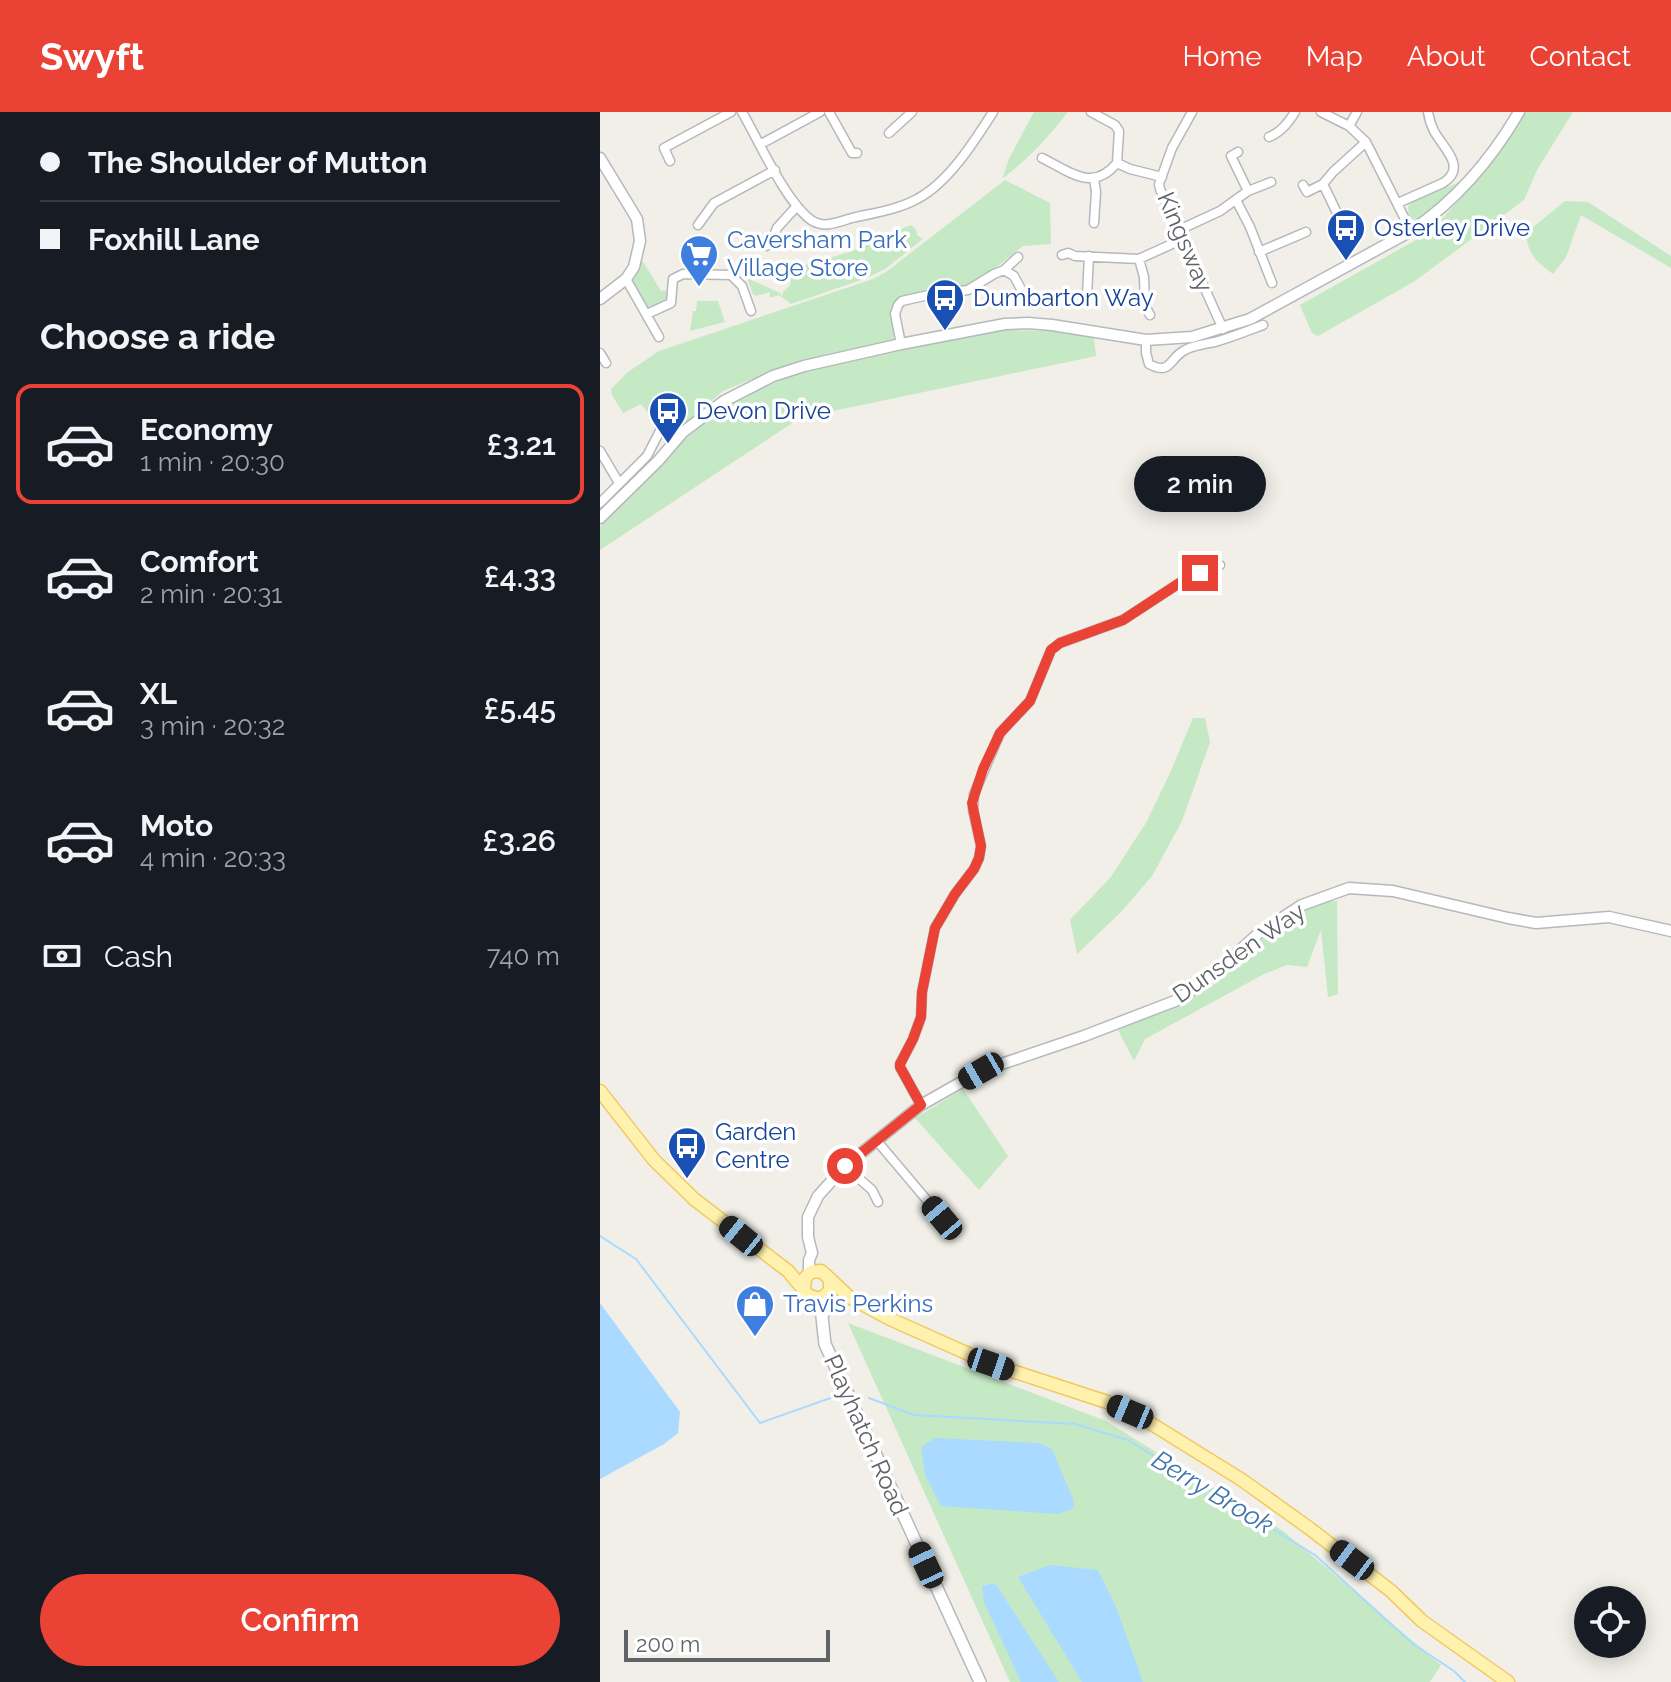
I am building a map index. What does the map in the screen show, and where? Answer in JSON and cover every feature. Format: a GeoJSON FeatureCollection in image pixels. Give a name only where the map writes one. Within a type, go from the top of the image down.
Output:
{"type":"FeatureCollection","features":[{"type":"Feature","properties":{"kind":"main road"},"geometry":{"type":"LineString","coordinates":[[600,1091],[654,1160],[694,1199],[788,1271],[808,1293],[818,1299],[825,1296],[849,1297]]}},
{"type":"Feature","properties":{"kind":"main road"},"geometry":{"type":"LineString","coordinates":[[788,1271],[808,1274]]}},
{"type":"Feature","properties":{"kind":"main road"},"geometry":{"type":"LineString","coordinates":[[808,1293],[804,1281],[814,1271],[827,1276],[849,1297],[890,1319],[991,1364],[1107,1402],[1147,1421],[1230,1472],[1309,1528],[1391,1591],[1422,1621],[1508,1682]]}},
{"type":"Feature","properties":{"kind":"main road"},"geometry":{"type":"LineString","coordinates":[[825,1296],[831,1286],[827,1276]]}},
{"type":"Feature","properties":{"kind":"main road","name":"Playhatch Road"},"geometry":{"type":"LineString","coordinates":[[808,1293],[822,1317],[825,1344],[831,1358],[980,1682]]}},
{"type":"Feature","properties":{"kind":"main road","name":"Playhatch Road"},"geometry":{"type":"LineString","coordinates":[[822,1317],[825,1296]]}},
{"type":"Feature","properties":{"kind":"street"},"geometry":{"type":"LineString","coordinates":[[670,161],[662,145],[731,112]]}},
{"type":"Feature","properties":{"kind":"street"},"geometry":{"type":"LineString","coordinates":[[742,112],[796,207],[824,225],[916,200],[968,151],[993,112]]}},
{"type":"Feature","properties":{"kind":"street"},"geometry":{"type":"LineString","coordinates":[[761,144],[820,112]]}},
{"type":"Feature","properties":{"kind":"street"},"geometry":{"type":"LineString","coordinates":[[829,112],[855,153],[842,158]]}},
{"type":"Feature","properties":{"kind":"street"},"geometry":{"type":"LineString","coordinates":[[889,133],[912,112]]}},
{"type":"Feature","properties":{"kind":"street","name":"Kingsway"},"geometry":{"type":"LineString","coordinates":[[1192,112],[1172,148],[1160,189],[1223,329]]}},
{"type":"Feature","properties":{"kind":"street"},"geometry":{"type":"LineString","coordinates":[[1272,133],[1288,124],[1295,112]]}},
{"type":"Feature","properties":{"kind":"street"},"geometry":{"type":"LineString","coordinates":[[1321,112],[1349,126],[1366,142],[1411,231]]}},
{"type":"Feature","properties":{"kind":"street"},"geometry":{"type":"LineString","coordinates":[[1349,126],[1357,112]]}},
{"type":"Feature","properties":{"kind":"street"},"geometry":{"type":"LineString","coordinates":[[1398,203],[1443,183],[1450,179],[1453,172],[1454,162],[1435,132],[1428,112]]}},
{"type":"Feature","properties":{"kind":"street"},"geometry":{"type":"LineString","coordinates":[[600,518],[683,432],[724,401],[773,376],[804,366],[989,326],[1028,323],[1146,340],[1192,337],[1250,319],[1431,217],[1472,179],[1519,112]]}},
{"type":"Feature","properties":{"kind":"street"},"geometry":{"type":"LineString","coordinates":[[1045,161],[1082,179],[1094,178],[1112,169],[1117,163],[1119,131],[1115,125],[1091,115]]}},
{"type":"Feature","properties":{"kind":"street"},"geometry":{"type":"LineString","coordinates":[[1304,190],[1323,184],[1366,142]]}},
{"type":"Feature","properties":{"kind":"street"},"geometry":{"type":"LineString","coordinates":[[1233,154],[1248,191]]}},
{"type":"Feature","properties":{"kind":"street"},"geometry":{"type":"LineString","coordinates":[[600,158],[637,219],[640,231],[634,267],[626,279],[600,299]]}},
{"type":"Feature","properties":{"kind":"street"},"geometry":{"type":"LineString","coordinates":[[1117,163],[1162,177]]}},
{"type":"Feature","properties":{"kind":"street"},"geometry":{"type":"LineString","coordinates":[[698,225],[714,203],[775,170]]}},
{"type":"Feature","properties":{"kind":"street"},"geometry":{"type":"LineString","coordinates":[[1092,217],[1096,192],[1094,178]]}},
{"type":"Feature","properties":{"kind":"street"},"geometry":{"type":"LineString","coordinates":[[1062,255],[1139,259],[1248,191],[1271,182]]}},
{"type":"Feature","properties":{"kind":"street"},"geometry":{"type":"LineString","coordinates":[[1323,184],[1351,242]]}},
{"type":"Feature","properties":{"kind":"street"},"geometry":{"type":"LineString","coordinates":[[1236,200],[1272,283]]}},
{"type":"Feature","properties":{"kind":"street"},"geometry":{"type":"LineString","coordinates":[[766,246],[796,207]]}},
{"type":"Feature","properties":{"kind":"street"},"geometry":{"type":"LineString","coordinates":[[1259,252],[1304,236]]}},
{"type":"Feature","properties":{"kind":"street"},"geometry":{"type":"LineString","coordinates":[[1088,295],[1089,256]]}},
{"type":"Feature","properties":{"kind":"street"},"geometry":{"type":"LineString","coordinates":[[901,344],[895,314],[902,301],[968,290],[1004,270],[1018,257]]}},
{"type":"Feature","properties":{"kind":"street"},"geometry":{"type":"LineString","coordinates":[[1139,259],[1144,277],[1145,306],[1150,315]]}},
{"type":"Feature","properties":{"kind":"street"},"geometry":{"type":"LineString","coordinates":[[1004,270],[1014,276],[1022,291]]}},
{"type":"Feature","properties":{"kind":"street"},"geometry":{"type":"LineString","coordinates":[[647,314],[671,303],[673,279],[683,274],[731,275],[742,286],[751,311]]}},
{"type":"Feature","properties":{"kind":"street"},"geometry":{"type":"LineString","coordinates":[[626,279],[659,337]]}},
{"type":"Feature","properties":{"kind":"street"},"geometry":{"type":"LineString","coordinates":[[1146,340],[1149,364],[1163,369],[1183,350],[1260,328]]}},
{"type":"Feature","properties":{"kind":"street"},"geometry":{"type":"LineString","coordinates":[[600,353],[606,363]]}},
{"type":"Feature","properties":{"kind":"street"},"geometry":{"type":"LineString","coordinates":[[600,503],[647,456],[663,425],[668,422],[683,432]]}},
{"type":"Feature","properties":{"kind":"street"},"geometry":{"type":"LineString","coordinates":[[600,451],[619,483]]}},
{"type":"Feature","properties":{"kind":"street"},"geometry":{"type":"LineString","coordinates":[[921,1105],[900,1064],[921,1017],[922,992],[935,928],[979,858],[981,846],[972,803],[983,769],[1000,733],[1030,701],[1051,650],[1060,643],[1123,620],[1181,582],[1220,565]]}},
{"type":"Feature","properties":{"kind":"street","name":"Dunsden Way"},"geometry":{"type":"LineString","coordinates":[[808,1274],[812,1253],[808,1224],[812,1205],[845,1166],[921,1105],[981,1071],[1175,1001],[1208,979],[1259,933],[1302,905],[1349,888],[1393,891],[1536,923],[1609,917],[1671,931]]}},
{"type":"Feature","properties":{"kind":"street"},"geometry":{"type":"LineString","coordinates":[[877,1141],[942,1218]]}},
{"type":"Feature","properties":{"kind":"street"},"geometry":{"type":"LineString","coordinates":[[845,1166],[872,1190],[878,1202]]}},
{"type":"Feature","properties":{"kind":"street","name":"Dunsden Way"},"geometry":{"type":"LineString","coordinates":[[812,1253],[827,1276]]}},
{"type":"Feature","properties":{"kind":"green space"},"geometry":{"type":"Polygon","coordinates":[[[1034,112],[1068,112],[1037,148],[1002,179],[1009,159],[1034,112]]]}},
{"type":"Feature","properties":{"kind":"green space"},"geometry":{"type":"Polygon","coordinates":[[[1524,112],[1573,112],[1537,170],[1524,200],[1415,281],[1318,336],[1312,333],[1300,305],[1432,231],[1494,158],[1524,112]]]}},
{"type":"Feature","properties":{"kind":"green space"},"geometry":{"type":"Polygon","coordinates":[[[1467,179],[1426,216],[1415,220],[1409,216],[1411,202],[1467,179]]]}},
{"type":"Feature","properties":{"kind":"green space"},"geometry":{"type":"Polygon","coordinates":[[[1005,180],[1050,203],[1051,244],[1023,246],[974,285],[901,299],[895,338],[888,343],[793,363],[723,391],[683,426],[673,411],[666,409],[655,421],[641,404],[623,413],[612,395],[611,389],[628,372],[659,351],[886,272],[1005,180]]]}},
{"type":"Feature","properties":{"kind":"green space"},"geometry":{"type":"Polygon","coordinates":[[[1565,201],[1588,202],[1671,256],[1671,268],[1581,215],[1566,257],[1553,274],[1534,257],[1526,233],[1565,201]]]}},
{"type":"Feature","properties":{"kind":"green space"},"geometry":{"type":"Polygon","coordinates":[[[911,225],[923,239],[885,269],[864,279],[791,304],[780,296],[790,285],[792,269],[851,251],[911,225]]]}},
{"type":"Feature","properties":{"kind":"green space"},"geometry":{"type":"Polygon","coordinates":[[[636,259],[644,263],[661,291],[670,290],[669,299],[650,309],[644,309],[626,279],[636,259]]]}},
{"type":"Feature","properties":{"kind":"green space"},"geometry":{"type":"Polygon","coordinates":[[[747,278],[782,294],[770,298],[770,292],[756,296],[747,278]]]}},
{"type":"Feature","properties":{"kind":"green space"},"geometry":{"type":"Polygon","coordinates":[[[697,301],[718,301],[725,322],[690,331],[697,301]]]}},
{"type":"Feature","properties":{"kind":"green space"},"geometry":{"type":"Polygon","coordinates":[[[1003,330],[1057,331],[1094,338],[1096,356],[800,418],[600,550],[600,527],[674,448],[737,398],[801,372],[920,344],[1003,330]]]}},
{"type":"Feature","properties":{"kind":"green space"},"geometry":{"type":"Polygon","coordinates":[[[1193,718],[1205,718],[1210,742],[1182,821],[1152,876],[1121,912],[1077,954],[1070,920],[1110,878],[1146,823],[1193,718]]]}},
{"type":"Feature","properties":{"kind":"green space"},"geometry":{"type":"Polygon","coordinates":[[[1337,901],[1338,994],[1328,997],[1321,930],[1307,967],[1287,965],[1264,974],[1145,1039],[1134,1061],[1118,1030],[1182,1003],[1216,982],[1259,942],[1310,903],[1337,901]]]}},
{"type":"Feature","properties":{"kind":"green space"},"geometry":{"type":"Polygon","coordinates":[[[963,1089],[1008,1156],[979,1190],[915,1118],[963,1089]]]}},
{"type":"Feature","properties":{"kind":"green space"},"geometry":{"type":"Polygon","coordinates":[[[848,1323],[1106,1421],[1283,1531],[1441,1665],[1430,1682],[1010,1682],[848,1323]]]}},
{"type":"Feature","properties":{"kind":"water"},"geometry":{"type":"Polygon","coordinates":[[[600,1303],[680,1412],[678,1433],[600,1479],[600,1303]]]}},
{"type":"Feature","properties":{"kind":"water"},"geometry":{"type":"Polygon","coordinates":[[[935,1438],[1039,1443],[1052,1449],[1074,1508],[1058,1514],[941,1506],[925,1475],[921,1447],[935,1438]]]}},
{"type":"Feature","properties":{"kind":"water"},"geometry":{"type":"Polygon","coordinates":[[[1050,1565],[1098,1570],[1116,1607],[1143,1682],[1082,1682],[1018,1577],[1050,1565]]]}},
{"type":"Feature","properties":{"kind":"water"},"geometry":{"type":"Polygon","coordinates":[[[995,1583],[1059,1682],[1021,1682],[984,1602],[982,1586],[995,1583]]]}},
{"type":"Feature","properties":{"kind":"waterway","name":"Berry Brook"},"geometry":{"type":"LineString","coordinates":[[600,1236],[636,1259],[760,1423],[839,1395]]}},
{"type":"Feature","properties":{"kind":"waterway","name":"Berry Brook"},"geometry":{"type":"LineString","coordinates":[[869,1398],[914,1415],[1075,1424],[1128,1440],[1315,1555],[1412,1643],[1465,1682]]}},
{"type":"Feature","properties":{"kind":"place","name":"Osterley Drive"},"geometry":{"type":"Point","coordinates":[1346,262]}},
{"type":"Feature","properties":{"kind":"place","name":"Caversham Park Village Store"},"geometry":{"type":"Point","coordinates":[699,288]}},
{"type":"Feature","properties":{"kind":"place","name":"Dumbarton Way"},"geometry":{"type":"Point","coordinates":[945,332]}},
{"type":"Feature","properties":{"kind":"place","name":"Devon Drive"},"geometry":{"type":"Point","coordinates":[668,445]}},
{"type":"Feature","properties":{"kind":"place","name":"Garden Centre"},"geometry":{"type":"Point","coordinates":[687,1180]}},
{"type":"Feature","properties":{"kind":"place","name":"Travis Perkins"},"geometry":{"type":"Point","coordinates":[755,1338]}},
{"type":"Feature","properties":{"kind":"route"},"geometry":{"type":"LineString","coordinates":[[845,1166],[921,1105],[900,1064],[921,1017],[922,992],[935,928],[979,858],[981,846],[972,803],[983,769],[1000,733],[1030,701],[1051,650],[1060,643],[1123,620],[1200,573]]}}]}
